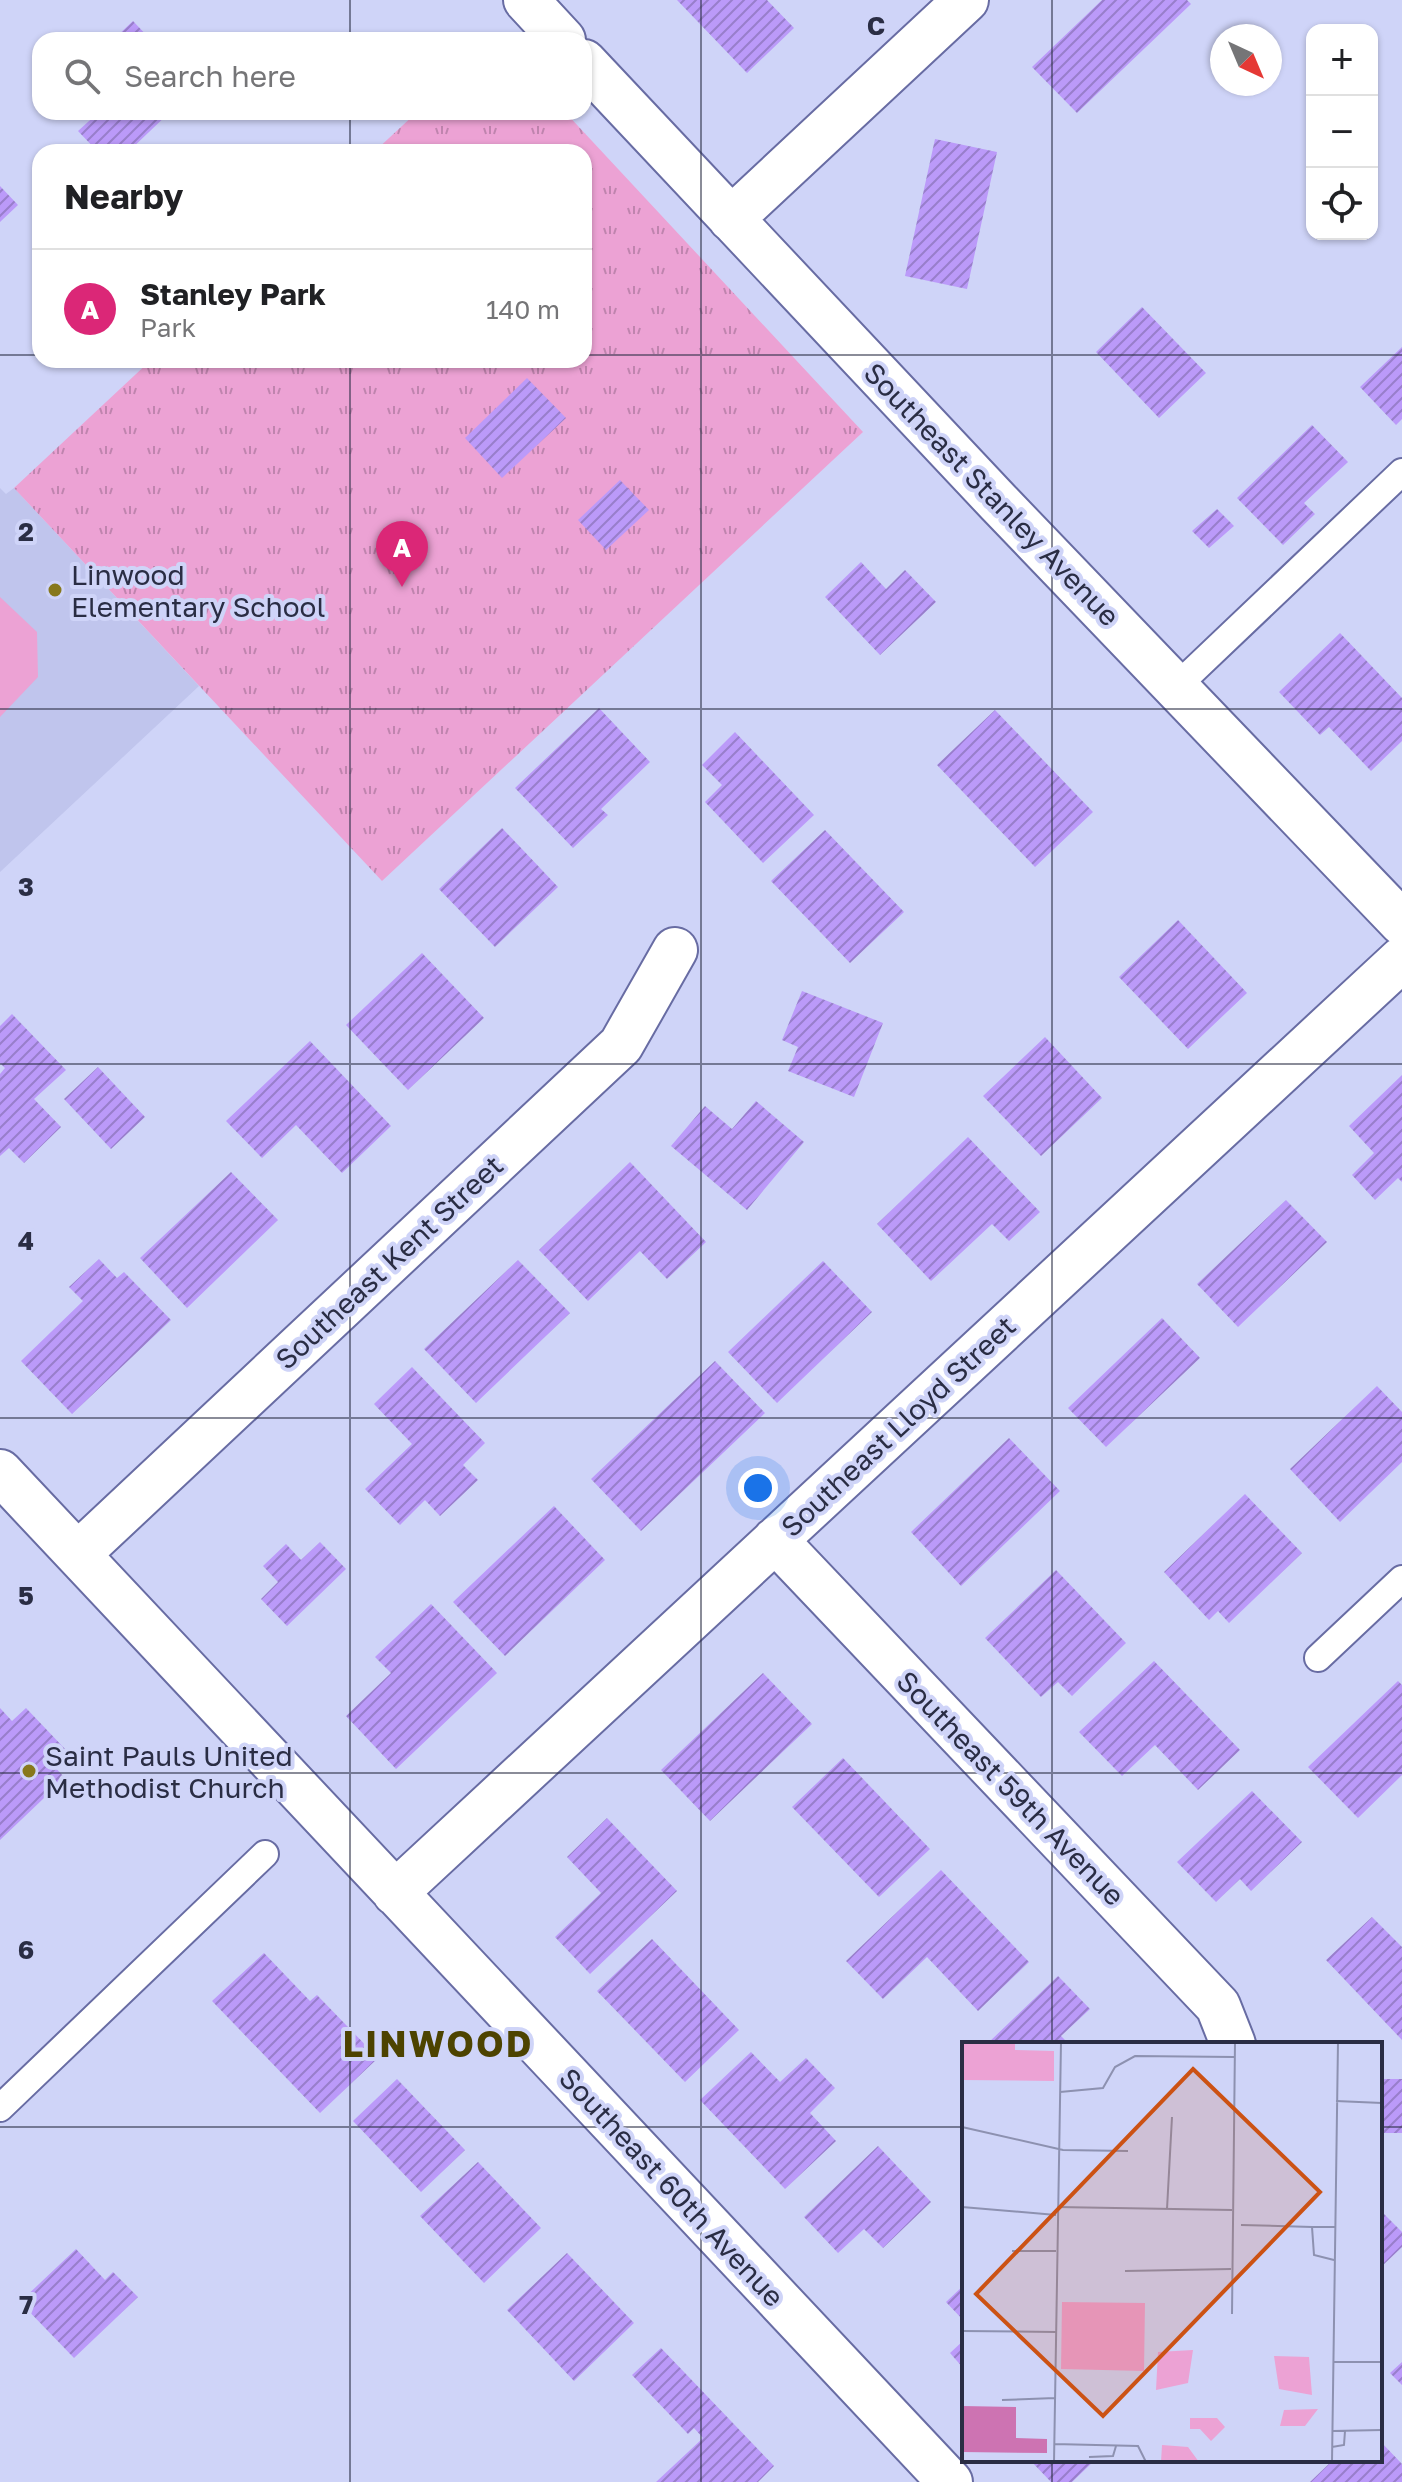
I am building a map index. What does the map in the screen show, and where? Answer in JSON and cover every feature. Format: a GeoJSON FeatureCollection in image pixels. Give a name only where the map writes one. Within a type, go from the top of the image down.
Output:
{"type":"FeatureCollection","features":[{"type":"Feature","properties":{"kind":"street"},"geometry":{"type":"LineString","coordinates":[[526,0],[556,32]]}},
{"type":"Feature","properties":{"kind":"street"},"geometry":{"type":"LineString","coordinates":[[731,219],[966,0]]}},
{"type":"Feature","properties":{"kind":"street","name":"Southeast Stanley Avenue"},"geometry":{"type":"LineString","coordinates":[[592,71],[1176,687],[1394,896]]}},
{"type":"Feature","properties":{"kind":"street","name":"Southeast Kent Street"},"geometry":{"type":"LineString","coordinates":[[78,1554],[621,1045],[675,950]]}},
{"type":"Feature","properties":{"kind":"street","name":"Southeast Lloyd Street"},"geometry":{"type":"LineString","coordinates":[[395,1893],[1402,959]]}},
{"type":"Feature","properties":{"kind":"street","name":"Southeast 60th Avenue"},"geometry":{"type":"LineString","coordinates":[[0,1472],[950,2482]]}},
{"type":"Feature","properties":{"kind":"street","name":"Southeast 59th Avenue"},"geometry":{"type":"LineString","coordinates":[[775,1540],[1218,2006],[1232,2042]]}},
{"type":"Feature","properties":{"kind":"lane"},"geometry":{"type":"LineString","coordinates":[[1176,687],[1402,472]]}},
{"type":"Feature","properties":{"kind":"lane"},"geometry":{"type":"LineString","coordinates":[[1318,1658],[1402,1579]]}},
{"type":"Feature","properties":{"kind":"lane"},"geometry":{"type":"LineString","coordinates":[[0,2108],[265,1854]]}},
{"type":"Feature","properties":{"kind":"shaded area","name":"Linwood Elementary School"},"geometry":{"type":"Polygon","coordinates":[[[0,488],[6,494],[14,488],[199,686],[0,872],[0,488]]]}},
{"type":"Feature","properties":{"kind":"green space"},"geometry":{"type":"Polygon","coordinates":[[[408,120],[572,120],[863,432],[382,881],[14,488],[142,368],[592,368],[592,144],[383,144],[408,120]]]}},
{"type":"Feature","properties":{"kind":"green space"},"geometry":{"type":"Polygon","coordinates":[[[0,597],[37,632],[38,677],[0,717],[0,597]]]}},
{"type":"Feature","properties":{"kind":"building"},"geometry":{"type":"Polygon","coordinates":[[[677,0],[767,0],[794,28],[747,73],[677,0]]]}},
{"type":"Feature","properties":{"kind":"building"},"geometry":{"type":"Polygon","coordinates":[[[1102,0],[1187,0],[1191,4],[1077,113],[1032,67],[1102,0]]]}},
{"type":"Feature","properties":{"kind":"building"},"geometry":{"type":"Polygon","coordinates":[[[133,21],[143,32],[121,32],[133,21]]]}},
{"type":"Feature","properties":{"kind":"building"},"geometry":{"type":"Polygon","coordinates":[[[90,120],[162,120],[136,144],[90,144],[78,131],[90,120]]]}},
{"type":"Feature","properties":{"kind":"building"},"geometry":{"type":"Polygon","coordinates":[[[935,139],[997,152],[967,289],[905,276],[935,139]]]}},
{"type":"Feature","properties":{"kind":"building"},"geometry":{"type":"Polygon","coordinates":[[[0,186],[18,205],[0,222],[0,186]]]}},
{"type":"Feature","properties":{"kind":"building"},"geometry":{"type":"Polygon","coordinates":[[[1142,307],[1206,373],[1159,418],[1096,352],[1142,307]]]}},
{"type":"Feature","properties":{"kind":"building"},"geometry":{"type":"Polygon","coordinates":[[[1402,347],[1402,419],[1396,425],[1360,387],[1402,347]]]}},
{"type":"Feature","properties":{"kind":"building"},"geometry":{"type":"Polygon","coordinates":[[[527,378],[566,418],[502,478],[465,438],[527,378]]]}},
{"type":"Feature","properties":{"kind":"building"},"geometry":{"type":"Polygon","coordinates":[[[1312,425],[1348,462],[1304,503],[1315,514],[1283,545],[1237,498],[1312,425]]]}},
{"type":"Feature","properties":{"kind":"building"},"geometry":{"type":"Polygon","coordinates":[[[620,480],[649,510],[606,550],[578,520],[620,480]]]}},
{"type":"Feature","properties":{"kind":"building"},"geometry":{"type":"Polygon","coordinates":[[[1217,509],[1234,526],[1209,548],[1192,531],[1217,509]]]}},
{"type":"Feature","properties":{"kind":"building"},"geometry":{"type":"Polygon","coordinates":[[[861,562],[886,589],[905,570],[936,602],[880,655],[825,597],[861,562]]]}},
{"type":"Feature","properties":{"kind":"building"},"geometry":{"type":"Polygon","coordinates":[[[1340,633],[1402,698],[1402,741],[1371,771],[1329,727],[1320,735],[1279,692],[1340,633]]]}},
{"type":"Feature","properties":{"kind":"building"},"geometry":{"type":"Polygon","coordinates":[[[599,708],[650,762],[601,809],[608,815],[573,848],[515,788],[599,708]]]}},
{"type":"Feature","properties":{"kind":"building"},"geometry":{"type":"Polygon","coordinates":[[[995,710],[1093,812],[1035,867],[937,765],[995,710]]]}},
{"type":"Feature","properties":{"kind":"building"},"geometry":{"type":"Polygon","coordinates":[[[735,732],[814,815],[763,863],[705,802],[722,785],[702,765],[735,732]]]}},
{"type":"Feature","properties":{"kind":"building"},"geometry":{"type":"Polygon","coordinates":[[[502,828],[558,887],[495,947],[439,889],[502,828]]]}},
{"type":"Feature","properties":{"kind":"building"},"geometry":{"type":"Polygon","coordinates":[[[825,830],[904,912],[850,963],[771,881],[825,830]]]}},
{"type":"Feature","properties":{"kind":"building"},"geometry":{"type":"Polygon","coordinates":[[[1178,920],[1247,993],[1188,1049],[1119,977],[1178,920]]]}},
{"type":"Feature","properties":{"kind":"building"},"geometry":{"type":"Polygon","coordinates":[[[422,953],[484,1018],[408,1090],[346,1025],[422,953]]]}},
{"type":"Feature","properties":{"kind":"building"},"geometry":{"type":"Polygon","coordinates":[[[802,991],[883,1023],[854,1097],[788,1071],[798,1047],[782,1040],[802,991]]]}},
{"type":"Feature","properties":{"kind":"building"},"geometry":{"type":"Polygon","coordinates":[[[12,1014],[66,1070],[34,1099],[61,1127],[24,1163],[9,1148],[0,1156],[0,1074],[5,1068],[0,1063],[0,1026],[12,1014]]]}},
{"type":"Feature","properties":{"kind":"building"},"geometry":{"type":"Polygon","coordinates":[[[1045,1037],[1102,1098],[1041,1156],[983,1096],[1045,1037]]]}},
{"type":"Feature","properties":{"kind":"building"},"geometry":{"type":"Polygon","coordinates":[[[310,1041],[391,1126],[342,1173],[296,1125],[262,1158],[226,1121],[310,1041]]]}},
{"type":"Feature","properties":{"kind":"building"},"geometry":{"type":"Polygon","coordinates":[[[98,1067],[145,1117],[111,1149],[64,1099],[98,1067]]]}},
{"type":"Feature","properties":{"kind":"building"},"geometry":{"type":"Polygon","coordinates":[[[1402,1075],[1402,1182],[1398,1178],[1375,1200],[1352,1175],[1374,1153],[1349,1126],[1402,1075]]]}},
{"type":"Feature","properties":{"kind":"building"},"geometry":{"type":"Polygon","coordinates":[[[756,1101],[804,1142],[747,1210],[671,1146],[705,1106],[732,1129],[756,1101]]]}},
{"type":"Feature","properties":{"kind":"building"},"geometry":{"type":"Polygon","coordinates":[[[968,1137],[1040,1212],[1009,1241],[992,1224],[931,1281],[877,1224],[968,1137]]]}},
{"type":"Feature","properties":{"kind":"building"},"geometry":{"type":"Polygon","coordinates":[[[630,1162],[706,1242],[667,1279],[640,1251],[588,1301],[539,1250],[630,1162]]]}},
{"type":"Feature","properties":{"kind":"building"},"geometry":{"type":"Polygon","coordinates":[[[231,1172],[278,1220],[187,1308],[140,1258],[231,1172]]]}},
{"type":"Feature","properties":{"kind":"building"},"geometry":{"type":"Polygon","coordinates":[[[1286,1200],[1327,1242],[1238,1327],[1197,1284],[1286,1200]]]}},
{"type":"Feature","properties":{"kind":"building"},"geometry":{"type":"Polygon","coordinates":[[[99,1259],[117,1278],[124,1272],[171,1320],[72,1414],[21,1361],[83,1301],[69,1287],[99,1259]]]}},
{"type":"Feature","properties":{"kind":"building"},"geometry":{"type":"Polygon","coordinates":[[[518,1260],[570,1313],[476,1403],[424,1349],[518,1260]]]}},
{"type":"Feature","properties":{"kind":"building"},"geometry":{"type":"Polygon","coordinates":[[[823,1261],[872,1312],[777,1403],[728,1352],[823,1261]]]}},
{"type":"Feature","properties":{"kind":"building"},"geometry":{"type":"Polygon","coordinates":[[[1162,1318],[1200,1358],[1106,1447],[1068,1408],[1162,1318]]]}},
{"type":"Feature","properties":{"kind":"building"},"geometry":{"type":"Polygon","coordinates":[[[715,1361],[765,1413],[641,1531],[591,1479],[715,1361]]]}},
{"type":"Feature","properties":{"kind":"building"},"geometry":{"type":"Polygon","coordinates":[[[412,1367],[485,1443],[463,1465],[478,1480],[440,1516],[425,1500],[400,1525],[365,1489],[412,1444],[374,1404],[412,1367]]]}},
{"type":"Feature","properties":{"kind":"building"},"geometry":{"type":"Polygon","coordinates":[[[1377,1386],[1402,1412],[1402,1462],[1340,1522],[1290,1469],[1377,1386]]]}},
{"type":"Feature","properties":{"kind":"building"},"geometry":{"type":"Polygon","coordinates":[[[1009,1438],[1060,1491],[961,1586],[911,1532],[1009,1438]]]}},
{"type":"Feature","properties":{"kind":"building"},"geometry":{"type":"Polygon","coordinates":[[[1245,1494],[1302,1553],[1229,1623],[1218,1611],[1209,1620],[1164,1572],[1245,1494]]]}},
{"type":"Feature","properties":{"kind":"building"},"geometry":{"type":"Polygon","coordinates":[[[554,1506],[605,1560],[505,1656],[453,1602],[554,1506]]]}},
{"type":"Feature","properties":{"kind":"building"},"geometry":{"type":"Polygon","coordinates":[[[320,1542],[346,1569],[287,1626],[261,1599],[278,1582],[263,1566],[286,1544],[301,1560],[320,1542]]]}},
{"type":"Feature","properties":{"kind":"building"},"geometry":{"type":"Polygon","coordinates":[[[1056,1570],[1126,1643],[1072,1696],[1058,1682],[1041,1697],[985,1638],[1056,1570]]]}},
{"type":"Feature","properties":{"kind":"building"},"geometry":{"type":"Polygon","coordinates":[[[431,1604],[497,1673],[396,1769],[346,1716],[391,1673],[375,1657],[431,1604]]]}},
{"type":"Feature","properties":{"kind":"building"},"geometry":{"type":"Polygon","coordinates":[[[1154,1661],[1240,1750],[1198,1790],[1155,1745],[1122,1776],[1079,1732],[1154,1661]]]}},
{"type":"Feature","properties":{"kind":"building"},"geometry":{"type":"Polygon","coordinates":[[[763,1673],[812,1724],[710,1821],[661,1770],[763,1673]]]}},
{"type":"Feature","properties":{"kind":"building"},"geometry":{"type":"Polygon","coordinates":[[[1398,1681],[1402,1685],[1402,1775],[1358,1818],[1308,1767],[1398,1681]]]}},
{"type":"Feature","properties":{"kind":"building","name":"Saint Pauls United Methodist Church"},"geometry":{"type":"Polygon","coordinates":[[[0,1708],[12,1721],[26,1708],[66,1750],[52,1764],[65,1778],[0,1840],[0,1708]]]}},
{"type":"Feature","properties":{"kind":"building"},"geometry":{"type":"Polygon","coordinates":[[[843,1758],[930,1849],[879,1897],[792,1807],[843,1758]]]}},
{"type":"Feature","properties":{"kind":"building"},"geometry":{"type":"Polygon","coordinates":[[[1252,1791],[1302,1842],[1251,1891],[1240,1879],[1216,1902],[1177,1862],[1252,1791]]]}},
{"type":"Feature","properties":{"kind":"building"},"geometry":{"type":"Polygon","coordinates":[[[607,1818],[677,1891],[590,1974],[555,1937],[601,1893],[567,1857],[607,1818]]]}},
{"type":"Feature","properties":{"kind":"building"},"geometry":{"type":"Polygon","coordinates":[[[941,1870],[1029,1962],[978,2011],[927,1957],[883,1999],[846,1961],[941,1870]]]}},
{"type":"Feature","properties":{"kind":"building"},"geometry":{"type":"Polygon","coordinates":[[[1372,1917],[1402,1947],[1402,2040],[1326,1960],[1372,1917]]]}},
{"type":"Feature","properties":{"kind":"building"},"geometry":{"type":"Polygon","coordinates":[[[652,1939],[739,2030],[685,2082],[597,1991],[652,1939]]]}},
{"type":"Feature","properties":{"kind":"building"},"geometry":{"type":"Polygon","coordinates":[[[264,1953],[310,2001],[317,1995],[378,2058],[320,2113],[212,2001],[264,1953]]]}},
{"type":"Feature","properties":{"kind":"building"},"geometry":{"type":"Polygon","coordinates":[[[1058,1976],[1090,2009],[1061,2036],[1067,2042],[989,2042],[1058,1976]]]}},
{"type":"Feature","properties":{"kind":"building"},"geometry":{"type":"Polygon","coordinates":[[[751,2052],[780,2082],[806,2058],[835,2088],[810,2113],[836,2141],[785,2189],[700,2100],[751,2052]]]}},
{"type":"Feature","properties":{"kind":"building"},"geometry":{"type":"Polygon","coordinates":[[[397,2079],[465,2150],[421,2192],[353,2121],[397,2079]]]}},
{"type":"Feature","properties":{"kind":"building"},"geometry":{"type":"Polygon","coordinates":[[[1383,2079],[1402,2079],[1402,2133],[1382,2133],[1383,2079]]]}},
{"type":"Feature","properties":{"kind":"building"},"geometry":{"type":"Polygon","coordinates":[[[878,2146],[931,2202],[883,2248],[864,2229],[838,2253],[804,2217],[878,2146]]]}},
{"type":"Feature","properties":{"kind":"building"},"geometry":{"type":"Polygon","coordinates":[[[478,2162],[541,2228],[484,2283],[420,2216],[478,2162]]]}},
{"type":"Feature","properties":{"kind":"building"},"geometry":{"type":"Polygon","coordinates":[[[1382,2212],[1402,2232],[1402,2247],[1382,2266],[1382,2212]]]}},
{"type":"Feature","properties":{"kind":"building"},"geometry":{"type":"Polygon","coordinates":[[[76,2249],[105,2280],[113,2272],[138,2297],[74,2358],[20,2302],[76,2249]]]}},
{"type":"Feature","properties":{"kind":"building"},"geometry":{"type":"Polygon","coordinates":[[[567,2253],[634,2323],[574,2381],[507,2310],[567,2253]]]}},
{"type":"Feature","properties":{"kind":"building"},"geometry":{"type":"Polygon","coordinates":[[[962,2287],[962,2319],[946,2302],[962,2287]]]}},
{"type":"Feature","properties":{"kind":"building"},"geometry":{"type":"Polygon","coordinates":[[[962,2342],[962,2367],[950,2353],[962,2342]]]}},
{"type":"Feature","properties":{"kind":"building"},"geometry":{"type":"Polygon","coordinates":[[[661,2348],[774,2466],[758,2482],[656,2482],[703,2438],[694,2428],[688,2434],[632,2375],[661,2348]]]}},
{"type":"Feature","properties":{"kind":"building"},"geometry":{"type":"Polygon","coordinates":[[[1402,2362],[1402,2385],[1390,2373],[1402,2362]]]}},
{"type":"Feature","properties":{"kind":"building"},"geometry":{"type":"Polygon","coordinates":[[[1382,2443],[1402,2464],[1402,2482],[1310,2482],[1331,2462],[1382,2462],[1382,2443]]]}},
{"type":"Feature","properties":{"kind":"building"},"geometry":{"type":"Polygon","coordinates":[[[1032,2462],[1093,2462],[1072,2482],[1051,2482],[1032,2462]]]}},
{"type":"Feature","properties":{"kind":"place","name":"Stanley Park"},"geometry":{"type":"Point","coordinates":[402,587]}},
{"type":"Feature","properties":{"kind":"place","name":"Linwood Elementary School"},"geometry":{"type":"Point","coordinates":[55,590]}},
{"type":"Feature","properties":{"kind":"place","name":"Saint Pauls United Methodist Church"},"geometry":{"type":"Point","coordinates":[29,1771]}},
{"type":"Feature","properties":{"kind":"district","name":"LINWOOD"},"geometry":{"type":"Point","coordinates":[438,2043]}}]}
